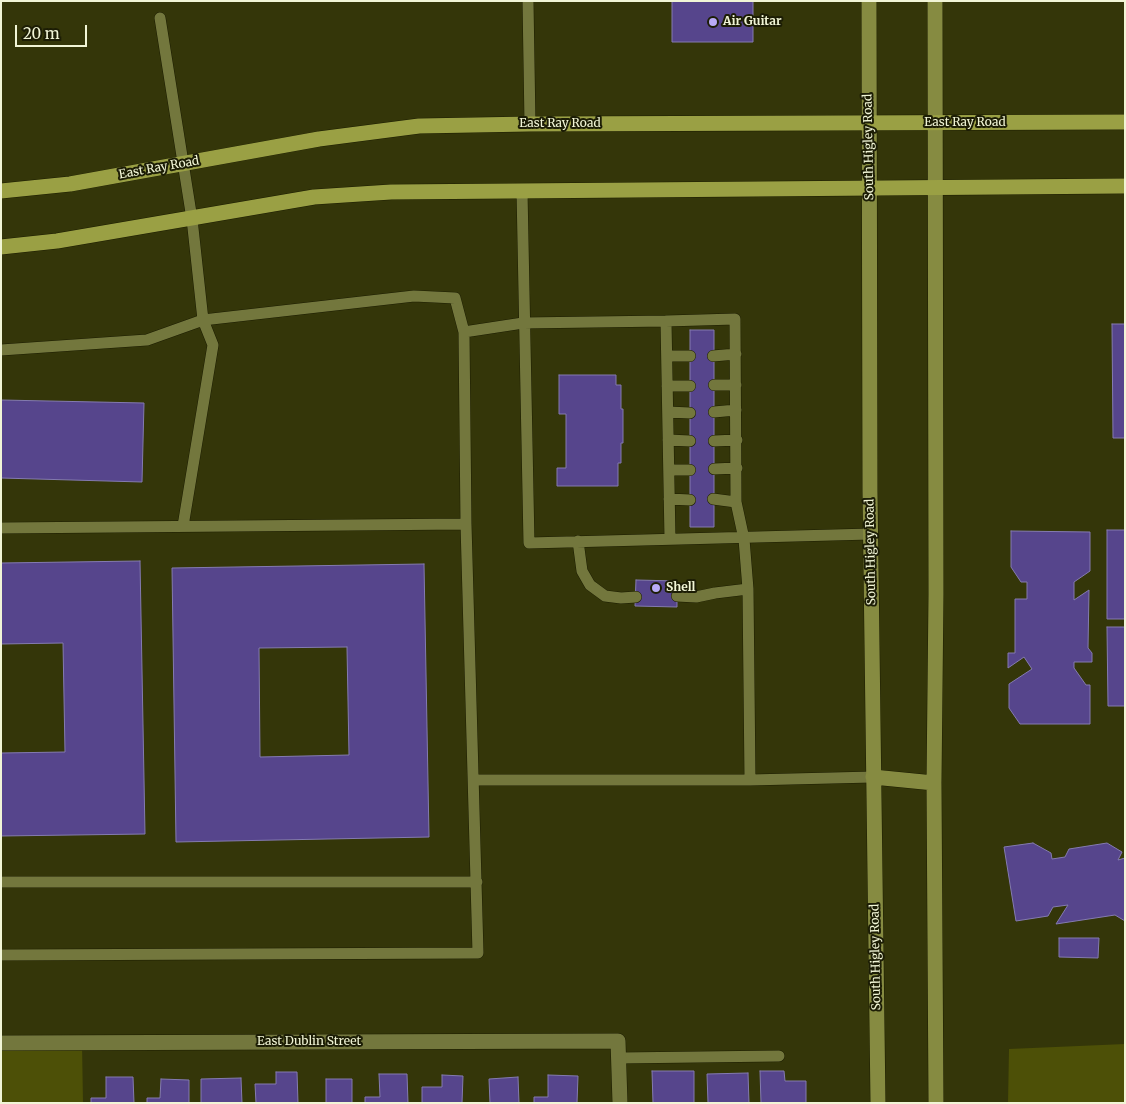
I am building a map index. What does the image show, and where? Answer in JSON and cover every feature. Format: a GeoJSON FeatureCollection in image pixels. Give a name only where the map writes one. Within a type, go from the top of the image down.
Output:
{"type":"FeatureCollection","features":[{"type":"Feature","properties":{"kind":"main road","name":"South Higley Road"},"geometry":{"type":"LineString","coordinates":[[868,1],[873,777],[878,1103]]}},
{"type":"Feature","properties":{"kind":"main road"},"geometry":{"type":"LineString","coordinates":[[935,1],[936,604],[934,783],[936,1103]]}},
{"type":"Feature","properties":{"kind":"main road","name":"East Ray Road"},"geometry":{"type":"LineString","coordinates":[[1,191],[70,184],[319,139],[419,126],[1125,122]]}},
{"type":"Feature","properties":{"kind":"main road"},"geometry":{"type":"LineString","coordinates":[[1,247],[58,241],[314,197],[391,192],[1125,186]]}},
{"type":"Feature","properties":{"kind":"main road"},"geometry":{"type":"LineString","coordinates":[[873,777],[934,783]]}},
{"type":"Feature","properties":{"kind":"street","name":"East Dublin Street"},"geometry":{"type":"LineString","coordinates":[[1,1043],[618,1040],[619,1058]]}},
{"type":"Feature","properties":{"kind":"street"},"geometry":{"type":"LineString","coordinates":[[619,1058],[620,1103]]}},
{"type":"Feature","properties":{"kind":"lane"},"geometry":{"type":"LineString","coordinates":[[528,1],[530,124]]}},
{"type":"Feature","properties":{"kind":"lane"},"geometry":{"type":"LineString","coordinates":[[160,18],[192,219],[203,320],[213,345],[183,526]]}},
{"type":"Feature","properties":{"kind":"lane"},"geometry":{"type":"LineString","coordinates":[[522,191],[523,323],[529,543],[744,539],[871,534]]}},
{"type":"Feature","properties":{"kind":"lane"},"geometry":{"type":"LineString","coordinates":[[1,350],[147,340],[203,320],[414,296],[455,298],[464,332],[466,524],[478,953],[1,955]]}},
{"type":"Feature","properties":{"kind":"lane"},"geometry":{"type":"LineString","coordinates":[[464,332],[523,323],[735,318],[736,502],[744,539],[748,589],[750,780]]}},
{"type":"Feature","properties":{"kind":"lane"},"geometry":{"type":"LineString","coordinates":[[666,320],[670,540]]}},
{"type":"Feature","properties":{"kind":"lane"},"geometry":{"type":"LineString","coordinates":[[713,356],[736,354]]}},
{"type":"Feature","properties":{"kind":"lane"},"geometry":{"type":"LineString","coordinates":[[667,356],[690,356]]}},
{"type":"Feature","properties":{"kind":"lane"},"geometry":{"type":"LineString","coordinates":[[714,385],[736,385]]}},
{"type":"Feature","properties":{"kind":"lane"},"geometry":{"type":"LineString","coordinates":[[667,386],[690,386]]}},
{"type":"Feature","properties":{"kind":"lane"},"geometry":{"type":"LineString","coordinates":[[714,412],[736,410]]}},
{"type":"Feature","properties":{"kind":"lane"},"geometry":{"type":"LineString","coordinates":[[668,412],[690,413]]}},
{"type":"Feature","properties":{"kind":"lane"},"geometry":{"type":"LineString","coordinates":[[668,440],[690,441]]}},
{"type":"Feature","properties":{"kind":"lane"},"geometry":{"type":"LineString","coordinates":[[714,441],[737,440]]}},
{"type":"Feature","properties":{"kind":"lane"},"geometry":{"type":"LineString","coordinates":[[714,469],[737,468]]}},
{"type":"Feature","properties":{"kind":"lane"},"geometry":{"type":"LineString","coordinates":[[669,470],[690,470]]}},
{"type":"Feature","properties":{"kind":"lane"},"geometry":{"type":"LineString","coordinates":[[669,499],[690,500]]}},
{"type":"Feature","properties":{"kind":"lane"},"geometry":{"type":"LineString","coordinates":[[713,499],[736,502]]}},
{"type":"Feature","properties":{"kind":"lane"},"geometry":{"type":"LineString","coordinates":[[1,528],[466,524]]}},
{"type":"Feature","properties":{"kind":"lane"},"geometry":{"type":"LineString","coordinates":[[578,542],[582,572],[590,585],[605,596],[636,597]]}},
{"type":"Feature","properties":{"kind":"lane"},"geometry":{"type":"LineString","coordinates":[[677,596],[696,597],[748,589]]}},
{"type":"Feature","properties":{"kind":"lane"},"geometry":{"type":"LineString","coordinates":[[474,780],[750,780],[873,777]]}},
{"type":"Feature","properties":{"kind":"lane"},"geometry":{"type":"LineString","coordinates":[[1,882],[477,882]]}},
{"type":"Feature","properties":{"kind":"lane"},"geometry":{"type":"LineString","coordinates":[[619,1058],[779,1056]]}},
{"type":"Feature","properties":{"kind":"shaded area"},"geometry":{"type":"Polygon","coordinates":[[[1,1043],[82,1043],[83,1103],[1,1103],[1,1043]]]}},
{"type":"Feature","properties":{"kind":"shaded area"},"geometry":{"type":"Polygon","coordinates":[[[1125,1044],[1125,1103],[1008,1103],[1009,1049],[1125,1044]]]}},
{"type":"Feature","properties":{"kind":"building","name":"Air Guitar"},"geometry":{"type":"Polygon","coordinates":[[[672,1],[753,1],[753,42],[672,42],[672,1]]]}},
{"type":"Feature","properties":{"kind":"building"},"geometry":{"type":"Polygon","coordinates":[[[1112,324],[1125,324],[1125,438],[1113,438],[1112,324]]]}},
{"type":"Feature","properties":{"kind":"building"},"geometry":{"type":"Polygon","coordinates":[[[690,330],[714,330],[714,527],[690,527],[690,330]]]}},
{"type":"Feature","properties":{"kind":"building"},"geometry":{"type":"Polygon","coordinates":[[[559,375],[616,375],[616,385],[621,385],[621,409],[623,409],[623,443],[621,443],[621,463],[618,463],[618,486],[557,486],[557,468],[566,468],[566,414],[559,414],[559,375]]]}},
{"type":"Feature","properties":{"kind":"building"},"geometry":{"type":"Polygon","coordinates":[[[1,400],[144,403],[142,482],[1,478],[1,400]]]}},
{"type":"Feature","properties":{"kind":"building"},"geometry":{"type":"Polygon","coordinates":[[[1107,530],[1125,530],[1125,619],[1107,619],[1107,530]]]}},
{"type":"Feature","properties":{"kind":"building"},"geometry":{"type":"Polygon","coordinates":[[[1011,531],[1090,532],[1090,571],[1074,582],[1074,600],[1089,590],[1088,648],[1092,653],[1092,662],[1074,662],[1074,668],[1086,685],[1090,685],[1090,724],[1020,724],[1009,708],[1009,684],[1032,669],[1024,657],[1008,668],[1008,653],[1015,653],[1015,599],[1027,599],[1027,582],[1021,582],[1011,567],[1011,531]]]}},
{"type":"Feature","properties":{"kind":"building"},"geometry":{"type":"Polygon","coordinates":[[[140,561],[145,834],[1,836],[1,753],[65,752],[63,643],[1,644],[1,563],[140,561]]]}},
{"type":"Feature","properties":{"kind":"building"},"geometry":{"type":"Polygon","coordinates":[[[424,564],[429,837],[176,842],[172,568],[424,564]],[[347,647],[259,648],[260,757],[349,755],[347,647]]]}},
{"type":"Feature","properties":{"kind":"building","name":"Shell"},"geometry":{"type":"Polygon","coordinates":[[[636,580],[677,581],[677,607],[635,606],[636,580]]]}},
{"type":"Feature","properties":{"kind":"building"},"geometry":{"type":"Polygon","coordinates":[[[1107,627],[1125,627],[1125,706],[1108,706],[1107,627]]]}},
{"type":"Feature","properties":{"kind":"building"},"geometry":{"type":"Polygon","coordinates":[[[1033,843],[1051,853],[1052,859],[1065,857],[1069,849],[1107,843],[1122,852],[1118,860],[1125,858],[1125,921],[1115,915],[1056,924],[1068,905],[1053,907],[1048,916],[1016,921],[1004,847],[1033,843]]]}},
{"type":"Feature","properties":{"kind":"building"},"geometry":{"type":"Polygon","coordinates":[[[1059,938],[1099,938],[1098,958],[1059,957],[1059,938]]]}},
{"type":"Feature","properties":{"kind":"building"},"geometry":{"type":"Polygon","coordinates":[[[652,1071],[694,1071],[694,1103],[653,1103],[652,1071]]]}},
{"type":"Feature","properties":{"kind":"building"},"geometry":{"type":"Polygon","coordinates":[[[760,1071],[784,1071],[785,1081],[806,1081],[806,1103],[761,1103],[760,1071]]]}},
{"type":"Feature","properties":{"kind":"building"},"geometry":{"type":"Polygon","coordinates":[[[276,1072],[297,1072],[298,1103],[256,1103],[255,1084],[276,1084],[276,1072]]]}},
{"type":"Feature","properties":{"kind":"building"},"geometry":{"type":"Polygon","coordinates":[[[748,1073],[749,1103],[708,1103],[707,1074],[748,1073]]]}},
{"type":"Feature","properties":{"kind":"building"},"geometry":{"type":"Polygon","coordinates":[[[379,1074],[407,1074],[408,1103],[365,1103],[365,1097],[380,1097],[379,1074]]]}},
{"type":"Feature","properties":{"kind":"building"},"geometry":{"type":"Polygon","coordinates":[[[442,1075],[463,1076],[462,1103],[422,1103],[422,1087],[442,1087],[442,1075]]]}},
{"type":"Feature","properties":{"kind":"building"},"geometry":{"type":"Polygon","coordinates":[[[548,1075],[578,1076],[577,1103],[534,1103],[534,1097],[548,1097],[548,1075]]]}},
{"type":"Feature","properties":{"kind":"building"},"geometry":{"type":"Polygon","coordinates":[[[106,1077],[133,1077],[134,1103],[91,1103],[91,1098],[106,1098],[106,1077]]]}},
{"type":"Feature","properties":{"kind":"building"},"geometry":{"type":"Polygon","coordinates":[[[518,1077],[519,1103],[490,1103],[489,1079],[518,1077]]]}},
{"type":"Feature","properties":{"kind":"building"},"geometry":{"type":"Polygon","coordinates":[[[241,1078],[242,1103],[201,1103],[201,1079],[241,1078]]]}},
{"type":"Feature","properties":{"kind":"building"},"geometry":{"type":"Polygon","coordinates":[[[161,1079],[189,1080],[189,1103],[147,1103],[147,1098],[160,1098],[161,1079]]]}},
{"type":"Feature","properties":{"kind":"building"},"geometry":{"type":"Polygon","coordinates":[[[326,1079],[352,1079],[352,1103],[326,1103],[326,1079]]]}},
{"type":"Feature","properties":{"kind":"place","name":"Air Guitar"},"geometry":{"type":"Point","coordinates":[713,22]}},
{"type":"Feature","properties":{"kind":"place","name":"Shell"},"geometry":{"type":"Point","coordinates":[656,588]}}]}
